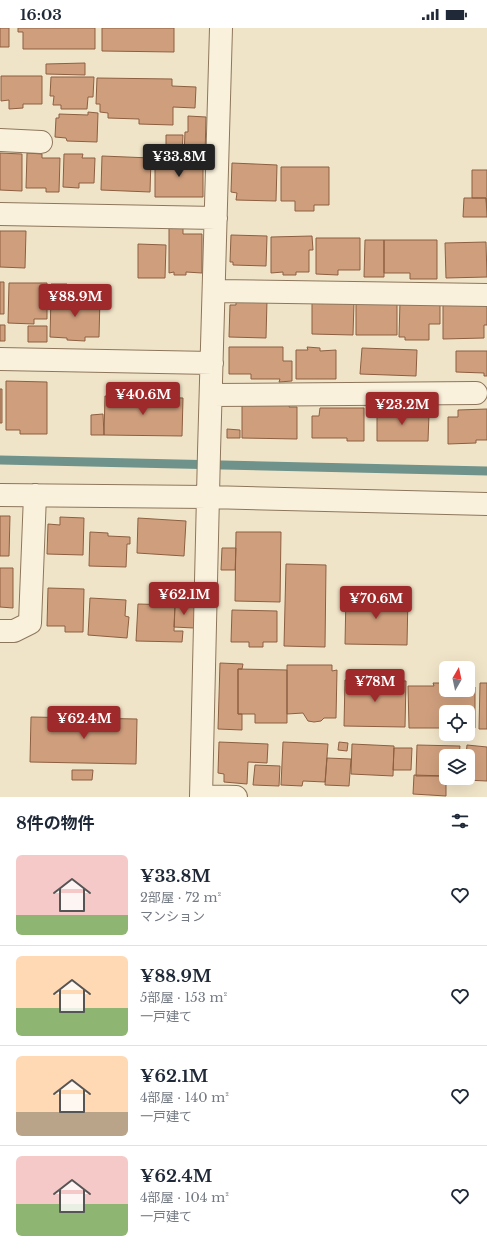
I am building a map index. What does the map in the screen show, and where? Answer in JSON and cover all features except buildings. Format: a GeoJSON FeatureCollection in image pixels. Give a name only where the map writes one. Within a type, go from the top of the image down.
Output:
{"type":"FeatureCollection","features":[{"type":"Feature","properties":{"kind":"street"},"geometry":{"type":"LineString","coordinates":[[221,28],[201,796],[236,797]]}},
{"type":"Feature","properties":{"kind":"street"},"geometry":{"type":"LineString","coordinates":[[0,140],[41,142]]}},
{"type":"Feature","properties":{"kind":"street"},"geometry":{"type":"LineString","coordinates":[[0,214],[216,218]]}},
{"type":"Feature","properties":{"kind":"street"},"geometry":{"type":"LineString","coordinates":[[214,291],[487,295]]}},
{"type":"Feature","properties":{"kind":"street"},"geometry":{"type":"LineString","coordinates":[[0,360],[212,363]]}},
{"type":"Feature","properties":{"kind":"street"},"geometry":{"type":"LineString","coordinates":[[211,395],[476,393]]}},
{"type":"Feature","properties":{"kind":"street"},"geometry":{"type":"LineString","coordinates":[[0,495],[35,495],[208,487],[487,504]]}},
{"type":"Feature","properties":{"kind":"street"},"geometry":{"type":"LineString","coordinates":[[0,631],[14,631],[30,623],[35,495]]}},
{"type":"Feature","properties":{"kind":"waterway"},"geometry":{"type":"LineString","coordinates":[[0,460],[487,471]]}}]}
